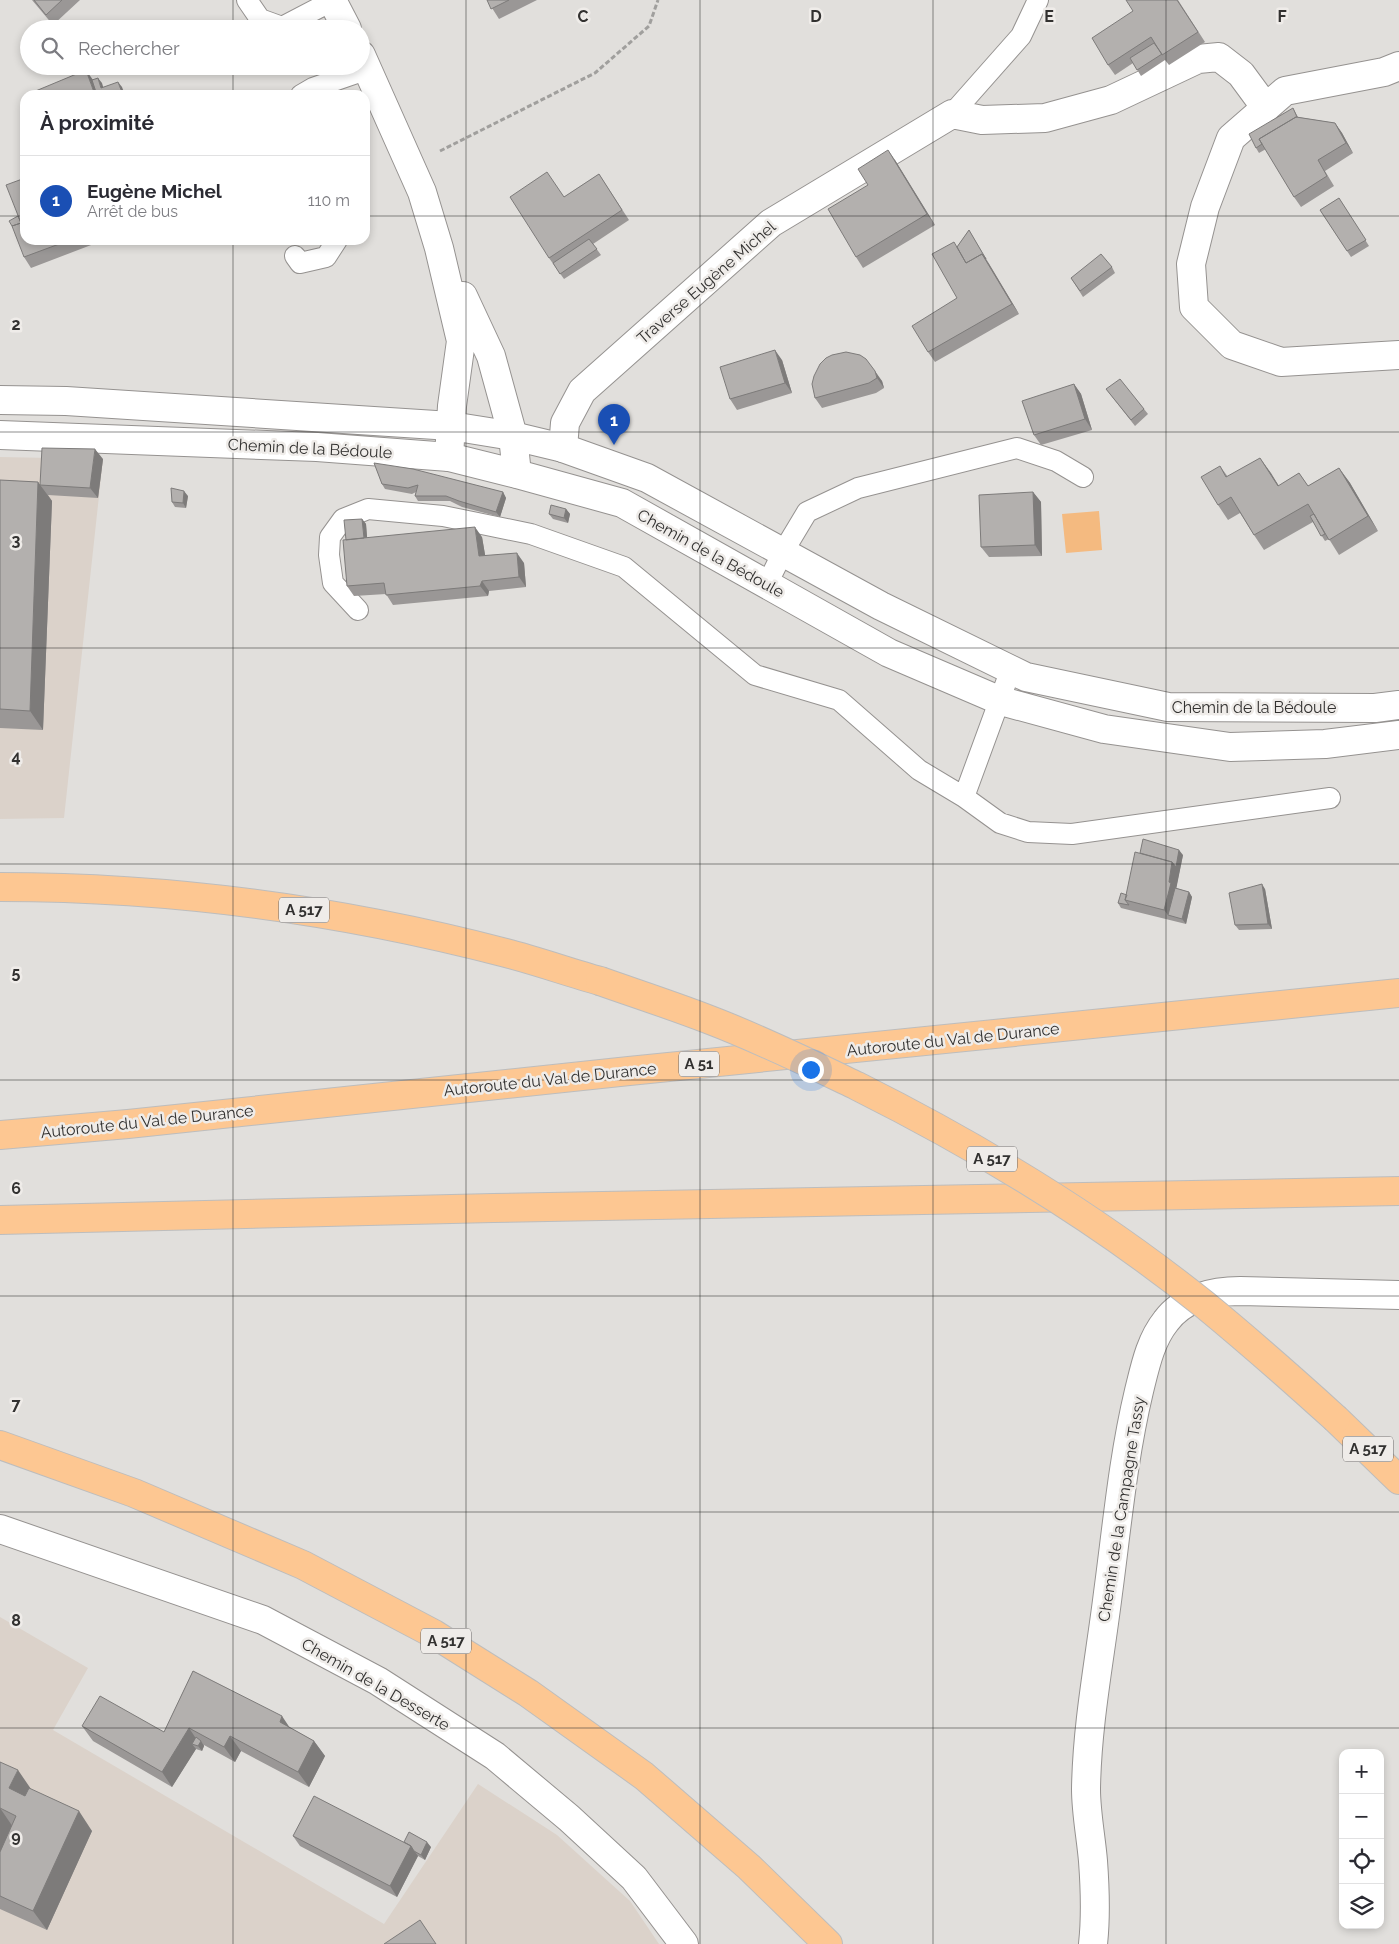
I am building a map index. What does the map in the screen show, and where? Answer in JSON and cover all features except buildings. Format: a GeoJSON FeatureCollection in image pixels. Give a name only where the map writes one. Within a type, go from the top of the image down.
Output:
{"type":"FeatureCollection","features":[{"type":"Feature","properties":{"kind":"highway","name":"A 517"},"geometry":{"type":"LineString","coordinates":[[0,887],[48,887],[192,897],[284,907],[367,922],[497,951],[600,981],[712,1021],[811,1064],[902,1109],[1012,1171],[1069,1207],[1204,1304],[1269,1358],[1399,1480]]}},
{"type":"Feature","properties":{"kind":"highway","name":"Autoroute du Val de Durance"},"geometry":{"type":"LineString","coordinates":[[0,1135],[128,1124],[1399,993]]}},
{"type":"Feature","properties":{"kind":"highway"},"geometry":{"type":"LineString","coordinates":[[0,1220],[484,1208],[1399,1191]]}},
{"type":"Feature","properties":{"kind":"highway","name":"A 517"},"geometry":{"type":"LineString","coordinates":[[0,1445],[134,1493],[303,1565],[434,1634],[528,1693],[644,1776],[749,1867],[828,1944]]}},
{"type":"Feature","properties":{"kind":"street"},"geometry":{"type":"LineString","coordinates":[[332,1],[342,20]]}},
{"type":"Feature","properties":{"kind":"street"},"geometry":{"type":"LineString","coordinates":[[952,114],[982,120],[1045,118],[1111,100],[1198,60],[1219,57],[1241,74],[1266,108]]}},
{"type":"Feature","properties":{"kind":"street"},"geometry":{"type":"LineString","coordinates":[[1399,66],[1384,72],[1285,91],[1231,138],[1205,207],[1191,264],[1194,307],[1232,345],[1281,362],[1399,355]]}},
{"type":"Feature","properties":{"kind":"street"},"geometry":{"type":"LineString","coordinates":[[370,73],[422,192],[439,248],[461,341],[452,406],[449,457]]}},
{"type":"Feature","properties":{"kind":"street","name":"Traverse Eugène Michel"},"geometry":{"type":"LineString","coordinates":[[563,448],[565,423],[582,391],[771,223],[952,114]]}},
{"type":"Feature","properties":{"kind":"street"},"geometry":{"type":"LineString","coordinates":[[439,248],[491,356],[513,436],[517,474]]}},
{"type":"Feature","properties":{"kind":"street","name":"Chemin de la Bédoule"},"geometry":{"type":"LineString","coordinates":[[0,400],[66,401],[451,426],[513,436],[563,448],[647,478],[881,606],[1026,677],[1168,707],[1375,708],[1399,705]]}},
{"type":"Feature","properties":{"kind":"street","name":"Chemin de la Bédoule"},"geometry":{"type":"LineString","coordinates":[[0,434],[317,446],[449,457],[622,503],[889,653],[1001,701],[1104,729],[1230,747],[1325,744],[1399,735]]}},
{"type":"Feature","properties":{"kind":"street","name":"Chemin de la Campagne Tassy"},"geometry":{"type":"LineString","coordinates":[[1093,1944],[1095,1929],[1093,1862],[1086,1790],[1092,1707],[1129,1443],[1146,1363],[1155,1339],[1167,1319],[1176,1310],[1188,1302],[1215,1293],[1240,1291],[1399,1295]]}},
{"type":"Feature","properties":{"kind":"street","name":"Chemin de la Desserte"},"geometry":{"type":"LineString","coordinates":[[0,1530],[263,1620],[378,1681],[495,1756],[569,1818],[634,1878],[684,1944]]}},
{"type":"Feature","properties":{"kind":"lane"},"geometry":{"type":"LineString","coordinates":[[247,0],[260,19],[263,20]]}},
{"type":"Feature","properties":{"kind":"lane"},"geometry":{"type":"LineString","coordinates":[[952,114],[1021,36],[1038,0]]}},
{"type":"Feature","properties":{"kind":"lane"},"geometry":{"type":"LineString","coordinates":[[295,20],[332,1]]}},
{"type":"Feature","properties":{"kind":"lane"},"geometry":{"type":"LineString","coordinates":[[310,90],[339,75]]}},
{"type":"Feature","properties":{"kind":"lane"},"geometry":{"type":"LineString","coordinates":[[295,256],[300,263],[326,257],[334,245]]}},
{"type":"Feature","properties":{"kind":"lane"},"geometry":{"type":"LineString","coordinates":[[767,584],[783,552],[807,512],[858,488],[1017,448],[1056,461],[1083,478]]}},
{"type":"Feature","properties":{"kind":"lane"},"geometry":{"type":"LineString","coordinates":[[358,610],[333,583],[329,556],[330,537],[343,519],[368,509],[444,516],[531,534],[624,567],[755,675],[839,700],[919,770],[964,796],[1000,823],[1028,832],[1072,834],[1330,798]]}},
{"type":"Feature","properties":{"kind":"lane"},"geometry":{"type":"LineString","coordinates":[[964,796],[1001,701],[1011,669]]}},
{"type":"Feature","properties":{"kind":"path"},"geometry":{"type":"LineString","coordinates":[[411,166],[595,73],[648,26],[658,0]]}},
{"type":"Feature","properties":{"kind":"shaded area"},"geometry":{"type":"Polygon","coordinates":[[[0,457],[103,459],[64,818],[0,819],[0,457]]]}},
{"type":"Feature","properties":{"kind":"shaded area"},"geometry":{"type":"Polygon","coordinates":[[[1099,511],[1102,550],[1066,553],[1062,514],[1099,511]]]}},
{"type":"Feature","properties":{"kind":"shaded area"},"geometry":{"type":"Polygon","coordinates":[[[0,1617],[88,1668],[53,1730],[384,1924],[478,1784],[557,1835],[630,1901],[659,1944],[0,1944],[0,1617]]]}},
{"type":"Feature","properties":{"kind":"place","name":"Eugène Michel"},"geometry":{"type":"Point","coordinates":[614,445]}}]}
